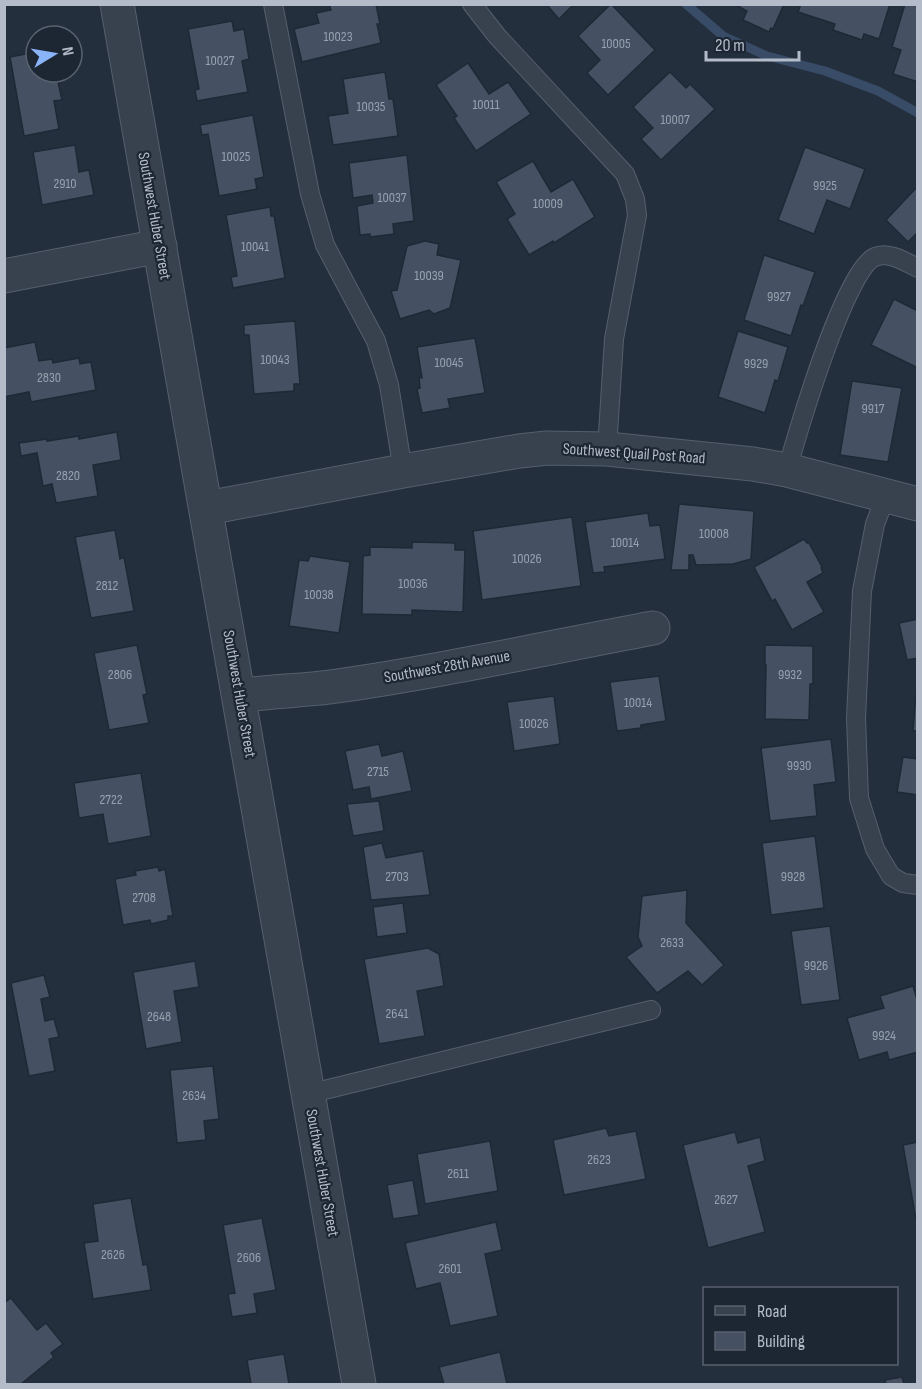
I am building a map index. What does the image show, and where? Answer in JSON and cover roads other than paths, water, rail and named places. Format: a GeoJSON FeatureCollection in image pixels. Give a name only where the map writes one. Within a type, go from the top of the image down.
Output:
{"type":"FeatureCollection","features":[{"type":"Feature","properties":{"kind":"street","name":"Southwest Huber Street"},"geometry":{"type":"LineString","coordinates":[[117,4],[359,1384]]}},
{"type":"Feature","properties":{"kind":"street"},"geometry":{"type":"LineString","coordinates":[[4,276],[160,246]]}},
{"type":"Feature","properties":{"kind":"street","name":"Southwest Quail Post Road"},"geometry":{"type":"LineString","coordinates":[[207,508],[403,471],[546,448],[607,449],[753,464],[787,470],[918,504]]}},
{"type":"Feature","properties":{"kind":"street","name":"Southwest 28th Avenue"},"geometry":{"type":"LineString","coordinates":[[239,696],[270,691],[339,686],[653,628]]}},
{"type":"Feature","properties":{"kind":"lane"},"geometry":{"type":"LineString","coordinates":[[273,4],[310,194],[325,245],[376,341],[389,385],[403,471]]}},
{"type":"Feature","properties":{"kind":"lane"},"geometry":{"type":"LineString","coordinates":[[472,4],[498,36],[625,174],[635,199],[637,215],[614,339],[607,449]]}},
{"type":"Feature","properties":{"kind":"lane"},"geometry":{"type":"LineString","coordinates":[[787,470],[836,322],[862,267],[875,256],[892,256],[918,268]]}},
{"type":"Feature","properties":{"kind":"lane"},"geometry":{"type":"LineString","coordinates":[[886,496],[875,524],[862,591],[856,718],[859,798],[875,849],[891,876],[903,883],[918,885]]}},
{"type":"Feature","properties":{"kind":"lane"},"geometry":{"type":"LineString","coordinates":[[308,1094],[651,1010]]}},
{"type":"Feature","properties":{"kind":"waterway"},"geometry":{"type":"LineString","coordinates":[[686,4],[723,36],[767,56],[825,71],[878,91],[918,113]]}}]}
